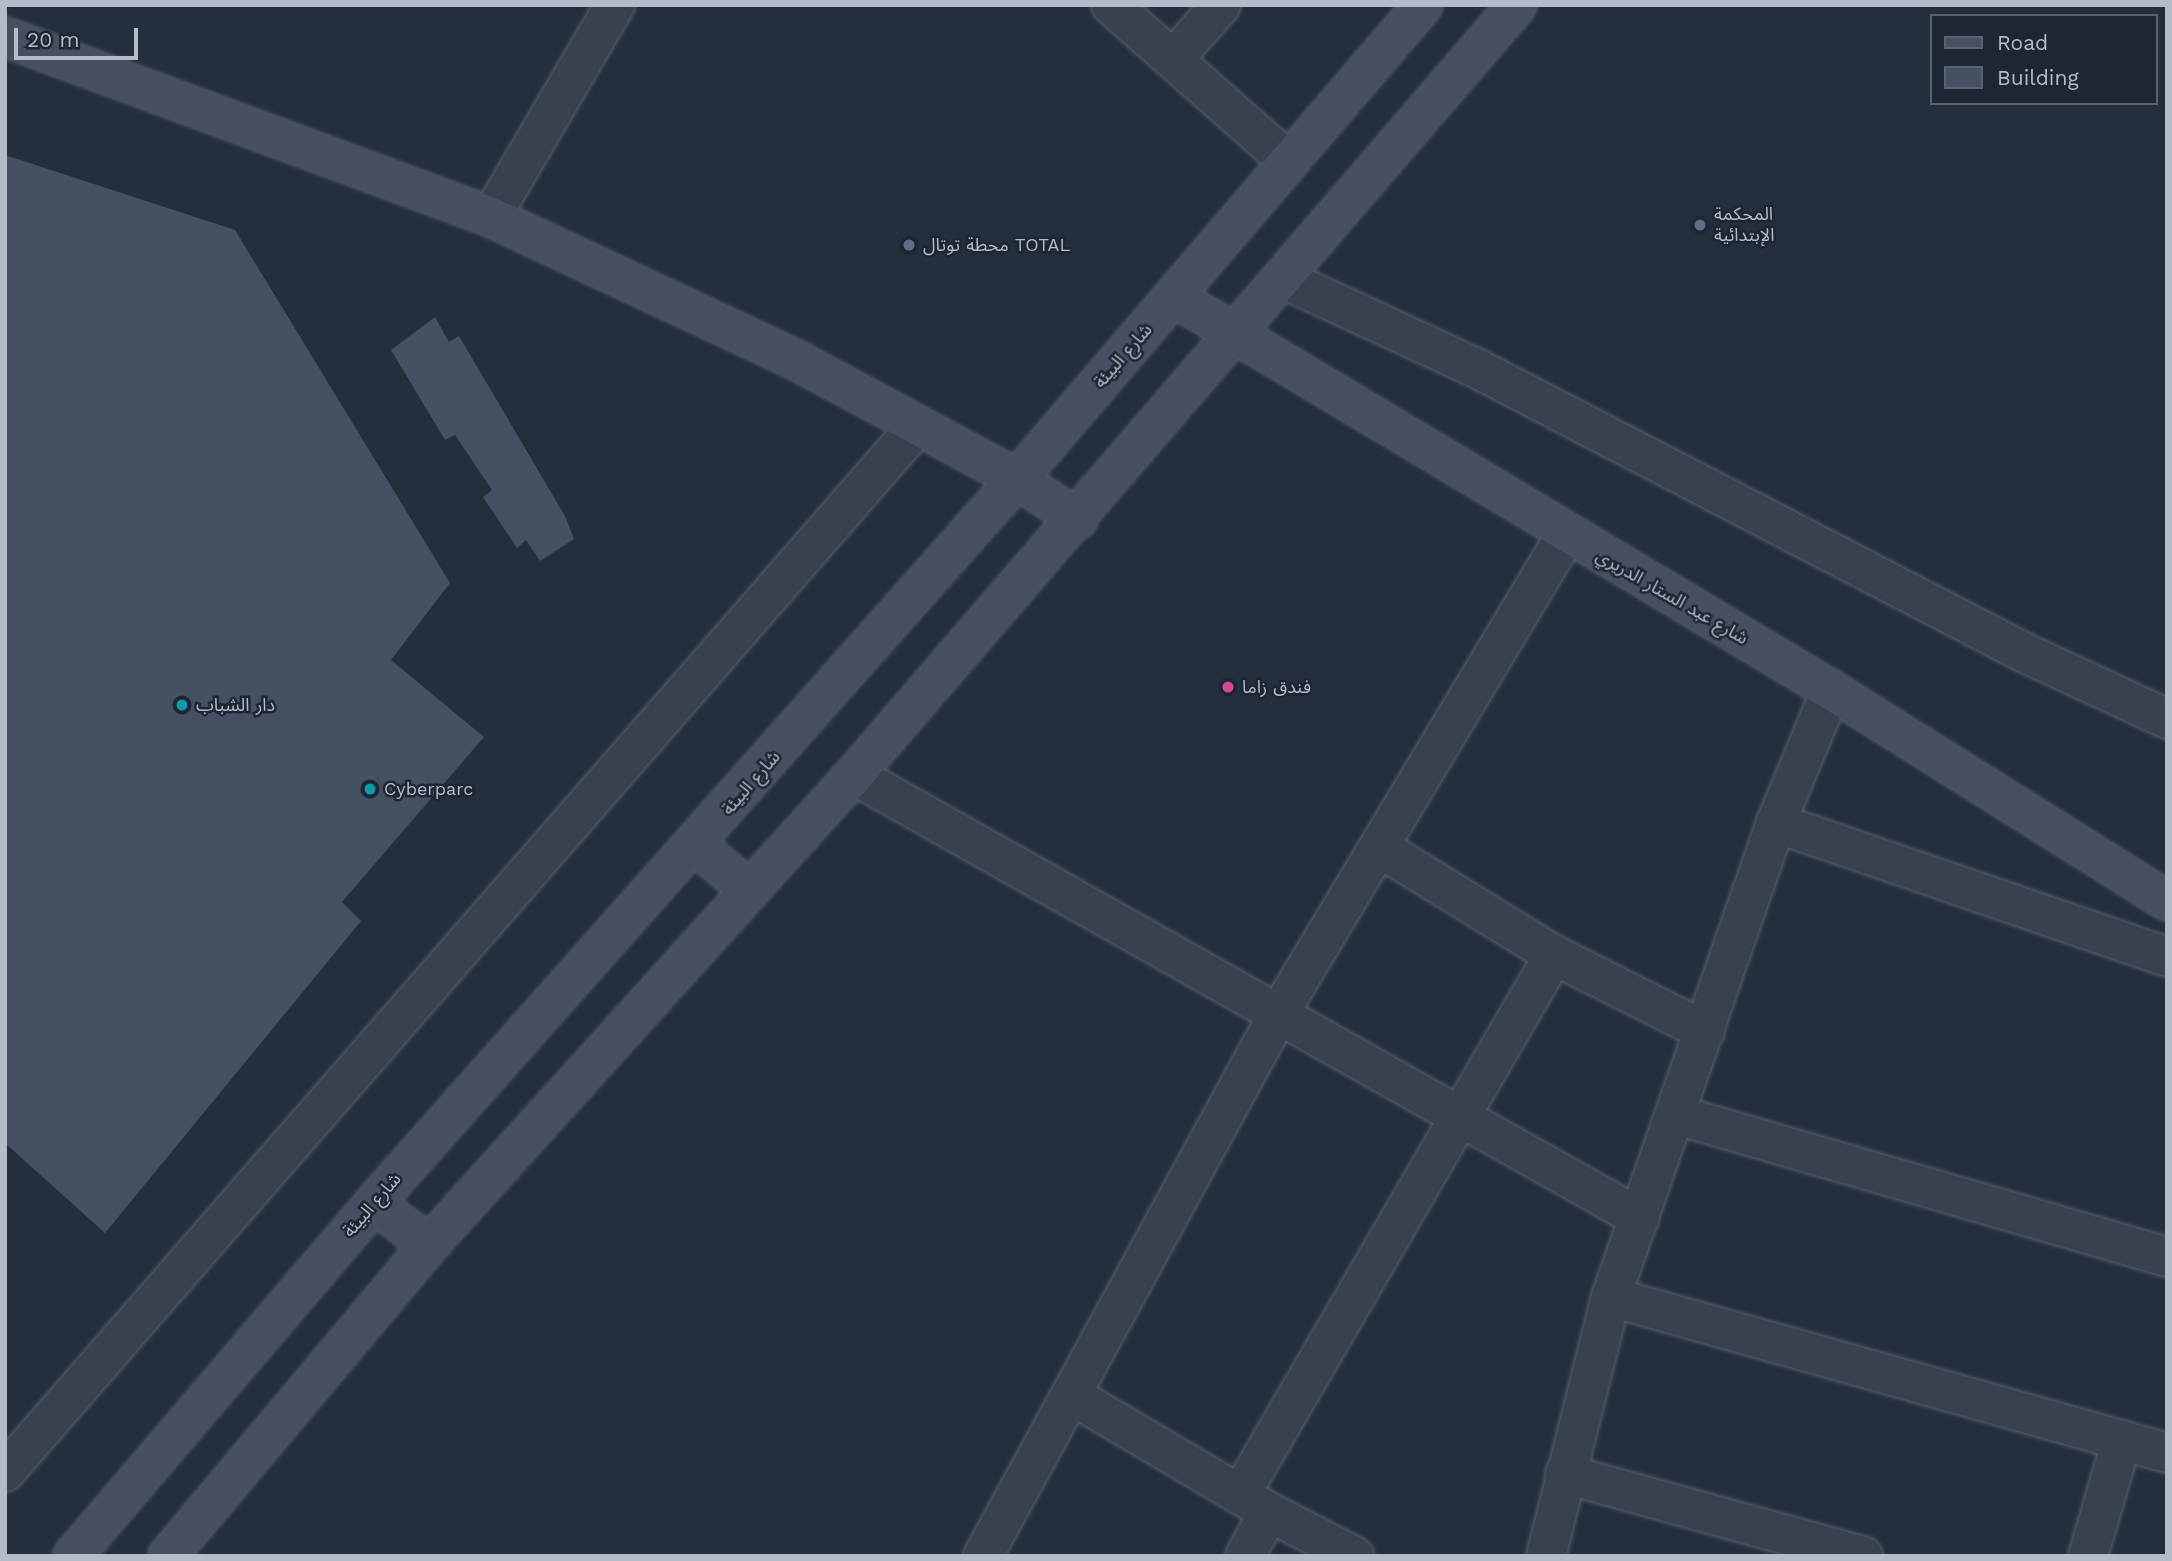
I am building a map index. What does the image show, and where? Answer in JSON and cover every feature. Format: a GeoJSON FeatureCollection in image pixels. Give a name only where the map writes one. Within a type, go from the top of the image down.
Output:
{"type":"FeatureCollection","features":[{"type":"Feature","properties":{"kind":"main road","name":"شارع البيئة"},"geometry":{"type":"LineString","coordinates":[[73,1556],[374,1203],[696,845],[1017,479],[1423,5]]}},
{"type":"Feature","properties":{"kind":"main road"},"geometry":{"type":"LineString","coordinates":[[168,1556],[429,1245],[854,775],[1078,519],[1517,5]]}},
{"type":"Feature","properties":{"kind":"main road"},"geometry":{"type":"LineString","coordinates":[[5,37],[491,217],[800,362],[1017,479],[1078,519]]}},
{"type":"Feature","properties":{"kind":"main road","name":"شارع عبد الستار الدريري"},"geometry":{"type":"LineString","coordinates":[[1174,297],[1566,535],[1831,690],[2167,901]]}},
{"type":"Feature","properties":{"kind":"main road"},"geometry":{"type":"LineString","coordinates":[[696,845],[749,890]]}},
{"type":"Feature","properties":{"kind":"main road"},"geometry":{"type":"LineString","coordinates":[[374,1203],[429,1245]]}},
{"type":"Feature","properties":{"kind":"street"},"geometry":{"type":"LineString","coordinates":[[1111,5],[1175,58],[1289,162]]}},
{"type":"Feature","properties":{"kind":"street"},"geometry":{"type":"LineString","coordinates":[[1175,58],[1221,5]]}},
{"type":"Feature","properties":{"kind":"street"},"geometry":{"type":"LineString","coordinates":[[491,217],[609,7]]}},
{"type":"Feature","properties":{"kind":"street"},"geometry":{"type":"LineString","coordinates":[[1284,279],[1478,369],[2025,653],[2167,719]]}},
{"type":"Feature","properties":{"kind":"street"},"geometry":{"type":"LineString","coordinates":[[5,1472],[918,425]]}},
{"type":"Feature","properties":{"kind":"street"},"geometry":{"type":"LineString","coordinates":[[983,1556],[1073,1396],[1279,1013],[1566,535]]}},
{"type":"Feature","properties":{"kind":"street"},"geometry":{"type":"LineString","coordinates":[[1546,1556],[1611,1297],[1677,1115],[1776,822],[1831,690]]}},
{"type":"Feature","properties":{"kind":"street"},"geometry":{"type":"LineString","coordinates":[[854,775],[1640,1217]]}},
{"type":"Feature","properties":{"kind":"street"},"geometry":{"type":"LineString","coordinates":[[1776,822],[2167,957]]}},
{"type":"Feature","properties":{"kind":"street"},"geometry":{"type":"LineString","coordinates":[[1380,848],[1554,955],[1705,1031]]}},
{"type":"Feature","properties":{"kind":"street"},"geometry":{"type":"LineString","coordinates":[[1245,1556],[1254,1503],[1460,1117],[1554,955]]}},
{"type":"Feature","properties":{"kind":"street"},"geometry":{"type":"LineString","coordinates":[[1677,1115],[2167,1257]]}},
{"type":"Feature","properties":{"kind":"street"},"geometry":{"type":"LineString","coordinates":[[1611,1297],[2167,1453]]}},
{"type":"Feature","properties":{"kind":"street"},"geometry":{"type":"LineString","coordinates":[[1073,1396],[1254,1503],[1354,1556]]}},
{"type":"Feature","properties":{"kind":"street"},"geometry":{"type":"LineString","coordinates":[[2088,1556],[2122,1440]]}},
{"type":"Feature","properties":{"kind":"street"},"geometry":{"type":"LineString","coordinates":[[1565,1474],[1863,1556]]}},
{"type":"Feature","properties":{"kind":"building","name":"دار الشباب"},"geometry":{"type":"Polygon","coordinates":[[[5,155],[235,230],[450,583],[391,660],[484,737],[342,902],[361,921],[105,1233],[5,1143],[5,155]]]}},
{"type":"Feature","properties":{"kind":"building"},"geometry":{"type":"Polygon","coordinates":[[[435,317],[449,342],[459,336],[565,516],[574,539],[540,561],[526,540],[517,548],[483,497],[492,490],[455,435],[445,440],[391,350],[435,317]]]}},
{"type":"Feature","properties":{"kind":"place","name":"المحكمة الإبتدائية"},"geometry":{"type":"Point","coordinates":[1700,225]}},
{"type":"Feature","properties":{"kind":"place","name":"محطة توتال TOTAL"},"geometry":{"type":"Point","coordinates":[909,245]}},
{"type":"Feature","properties":{"kind":"place","name":"فندق زاما"},"geometry":{"type":"Point","coordinates":[1228,687]}},
{"type":"Feature","properties":{"kind":"place","name":"دار الشباب"},"geometry":{"type":"Point","coordinates":[182,705]}},
{"type":"Feature","properties":{"kind":"place","name":"Cyberparc"},"geometry":{"type":"Point","coordinates":[370,789]}}]}
